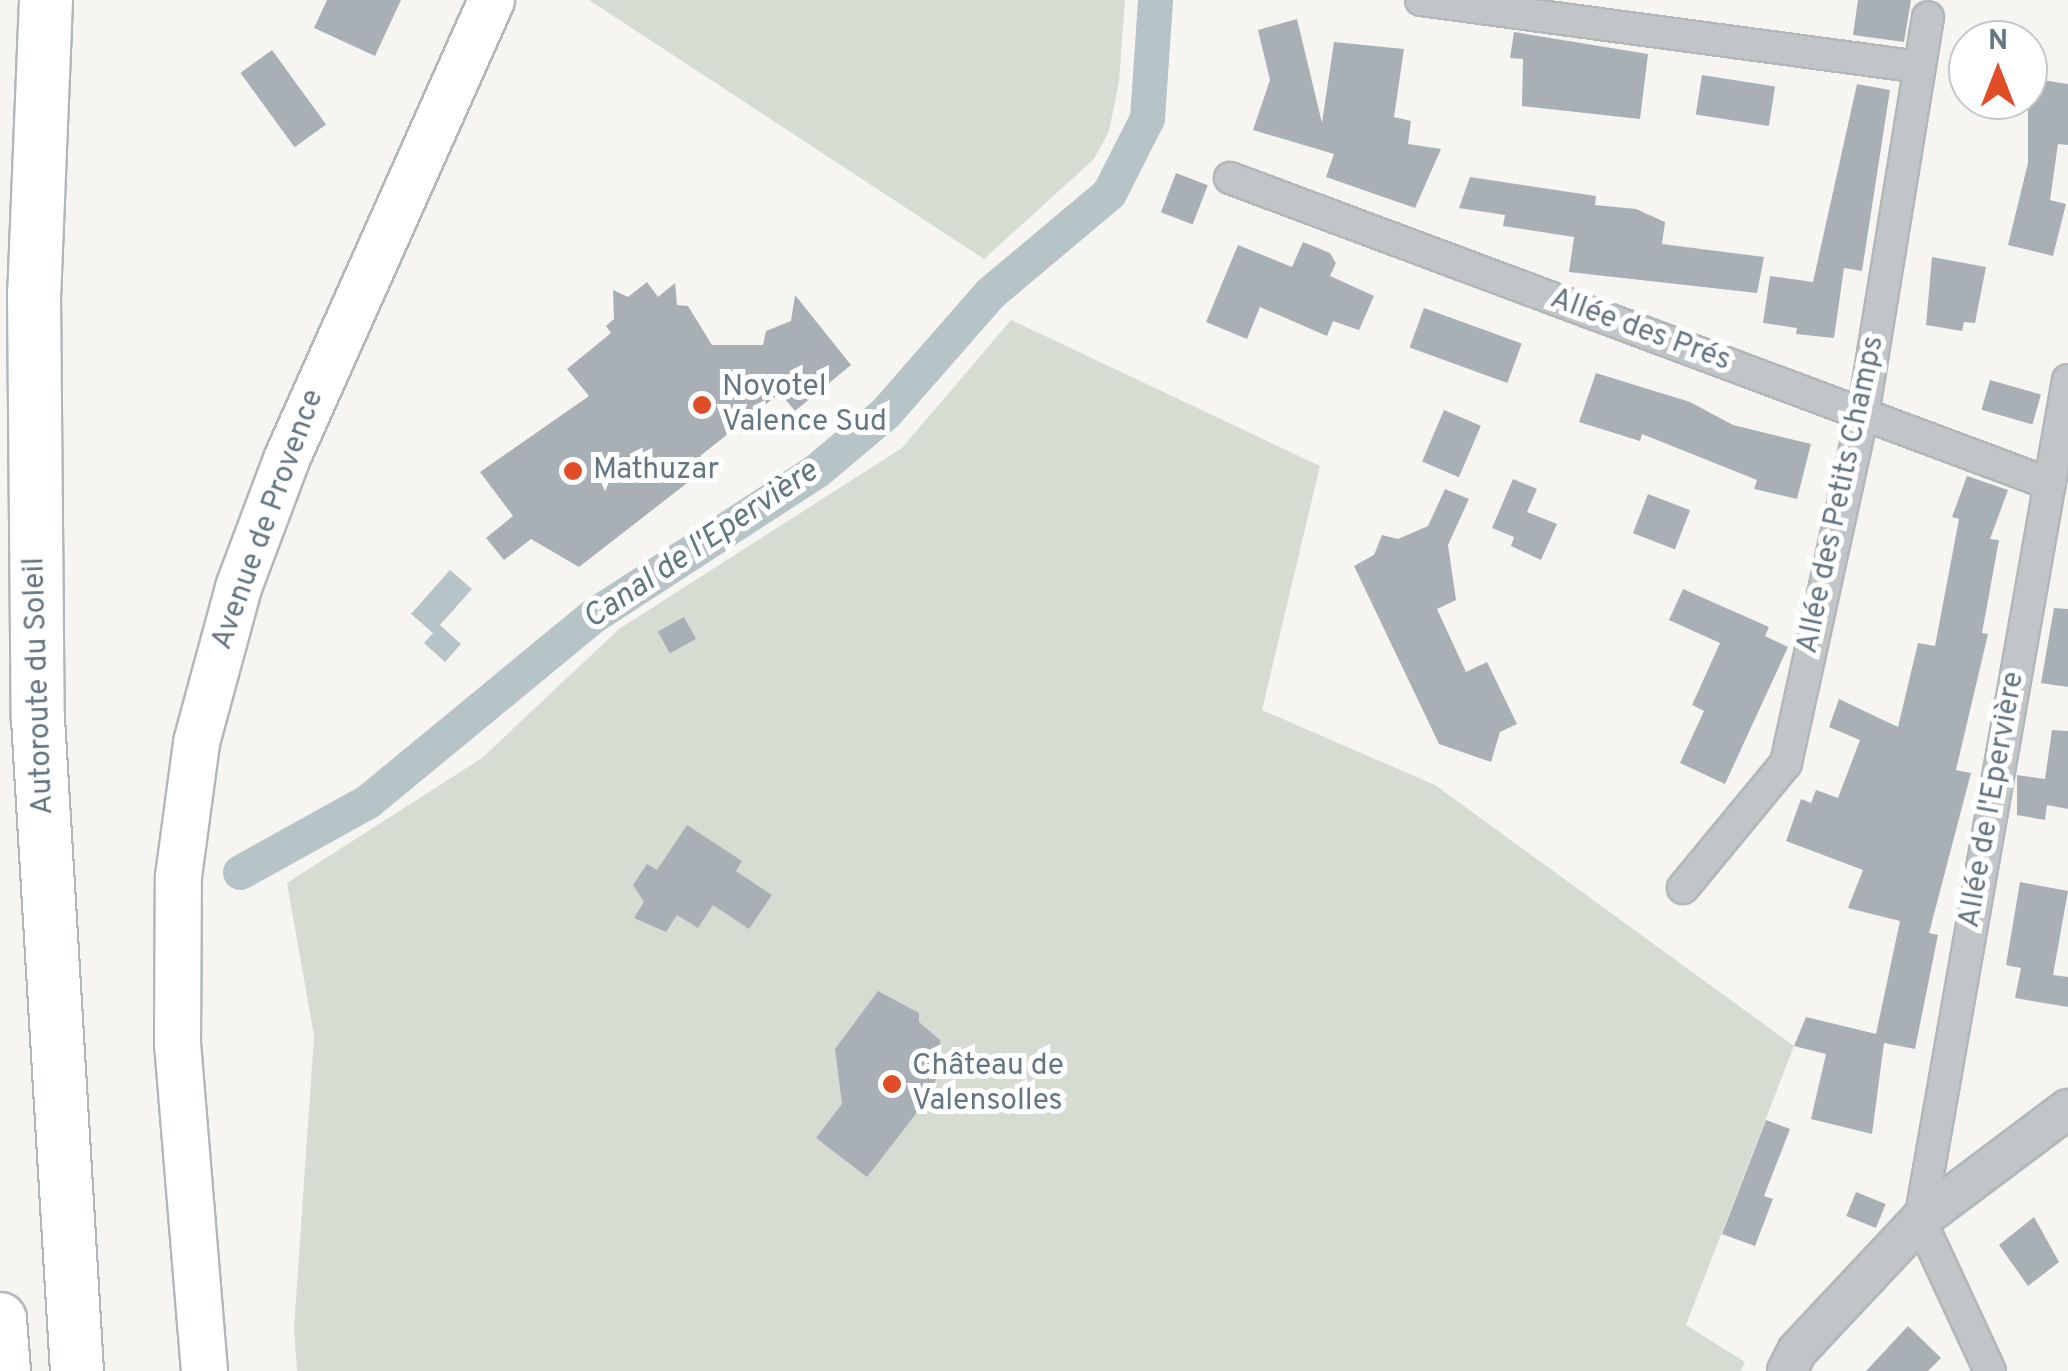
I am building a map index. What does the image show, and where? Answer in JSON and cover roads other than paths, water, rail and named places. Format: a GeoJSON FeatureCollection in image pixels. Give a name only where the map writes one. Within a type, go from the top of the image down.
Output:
{"type":"FeatureCollection","features":[{"type":"Feature","properties":{"kind":"highway","name":"Autoroute du Soleil"},"geometry":{"type":"LineString","coordinates":[[46,0],[34,294],[38,719],[77,1371]]}},
{"type":"Feature","properties":{"kind":"highway"},"geometry":{"type":"LineString","coordinates":[[0,1319],[4,1371]]}},
{"type":"Feature","properties":{"kind":"main road","name":"Avenue de Provence"},"geometry":{"type":"LineString","coordinates":[[204,1371],[176,1044],[178,876],[196,742],[238,587],[286,459],[491,0]]}},
{"type":"Feature","properties":{"kind":"street"},"geometry":{"type":"LineString","coordinates":[[1421,0],[1920,67]]}},
{"type":"Feature","properties":{"kind":"street","name":"Allée des Petits Champs"},"geometry":{"type":"LineString","coordinates":[[1684,888],[1786,763],[1863,414],[1928,17]]}},
{"type":"Feature","properties":{"kind":"street","name":"Allée des Prés"},"geometry":{"type":"LineString","coordinates":[[1230,178],[2050,484]]}},
{"type":"Feature","properties":{"kind":"street","name":"Allée de l'Epervière"},"geometry":{"type":"LineString","coordinates":[[1920,1220],[2068,380]]}},
{"type":"Feature","properties":{"kind":"street"},"geometry":{"type":"LineString","coordinates":[[1787,1371],[1797,1351],[1920,1220],[2068,1110]]}},
{"type":"Feature","properties":{"kind":"street"},"geometry":{"type":"LineString","coordinates":[[1920,1220],[1990,1371]]}},
{"type":"Feature","properties":{"kind":"waterway","name":"Canal de l'Epervière"},"geometry":{"type":"LineString","coordinates":[[240,872],[368,801],[594,615],[817,470],[885,413],[990,293],[1109,193],[1147,118],[1155,0]]}},
{"type":"Feature","properties":{"kind":"place","name":"Novotel Valence Sud"},"geometry":{"type":"Point","coordinates":[702,405]}},
{"type":"Feature","properties":{"kind":"place","name":"Mathuzar"},"geometry":{"type":"Point","coordinates":[573,471]}},
{"type":"Feature","properties":{"kind":"place","name":"Château de Valensolles"},"geometry":{"type":"Point","coordinates":[892,1084]}}]}
